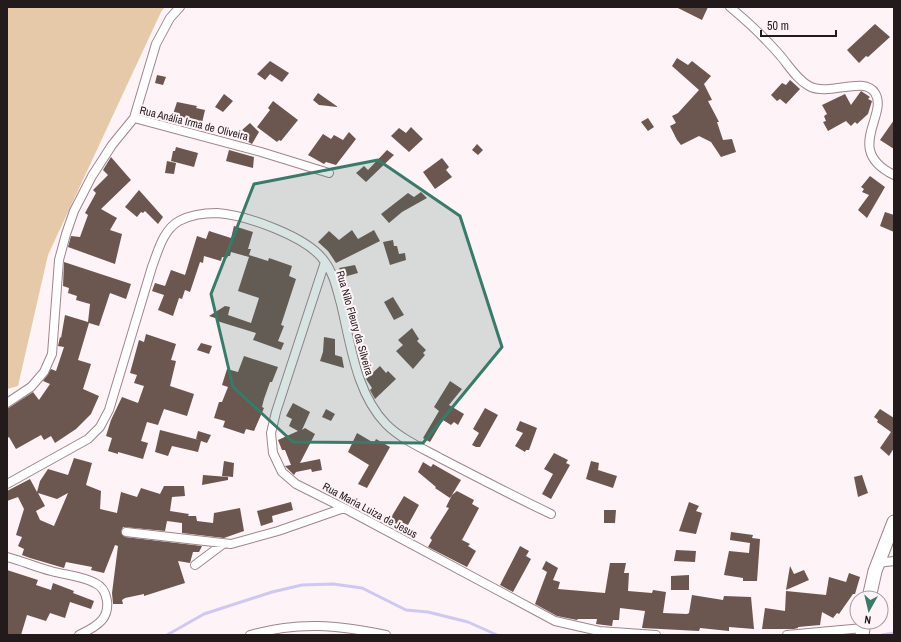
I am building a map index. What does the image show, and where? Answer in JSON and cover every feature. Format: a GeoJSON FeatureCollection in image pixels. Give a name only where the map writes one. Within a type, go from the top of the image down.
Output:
{"type":"FeatureCollection","features":[{"type":"Feature","properties":{"kind":"main road"},"geometry":{"type":"LineString","coordinates":[[871,590],[878,563],[894,522]]}},
{"type":"Feature","properties":{"kind":"street"},"geometry":{"type":"LineString","coordinates":[[134,118],[159,37],[170,18],[180,7]]}},
{"type":"Feature","properties":{"kind":"street"},"geometry":{"type":"LineString","coordinates":[[730,7],[766,39],[800,80],[808,86],[816,89],[828,90],[858,85],[865,86],[873,90],[877,95],[877,105],[870,132],[870,150],[877,162],[894,176]]}},
{"type":"Feature","properties":{"kind":"street","name":"Rua Anália Irma de Oliveira"},"geometry":{"type":"LineString","coordinates":[[7,403],[31,387],[44,372],[52,354],[59,260],[74,211],[92,176],[112,145],[134,118],[261,152],[329,174]]}},
{"type":"Feature","properties":{"kind":"street","name":"Rua Nilo Fleury da Silveira"},"geometry":{"type":"LineString","coordinates":[[7,484],[82,442],[100,427],[108,410],[152,267],[168,230],[179,222],[198,214],[218,213],[258,222],[295,238],[313,249],[325,262],[338,292],[361,385],[371,405],[387,425],[410,442],[501,490],[551,514]]}},
{"type":"Feature","properties":{"kind":"street","name":"Rua Maria Luiza de Jesus"},"geometry":{"type":"LineString","coordinates":[[325,262],[276,412],[271,433],[273,453],[282,472],[296,484],[344,508],[555,621],[599,631],[656,635]]}},
{"type":"Feature","properties":{"kind":"street"},"geometry":{"type":"LineString","coordinates":[[126,532],[188,538],[223,544],[244,542],[344,508]]}},
{"type":"Feature","properties":{"kind":"street"},"geometry":{"type":"LineString","coordinates":[[195,565],[223,544]]}},
{"type":"Feature","properties":{"kind":"street"},"geometry":{"type":"LineString","coordinates":[[7,557],[96,583],[104,590],[107,598],[107,608],[103,619],[94,627],[79,635]]}},
{"type":"Feature","properties":{"kind":"street"},"geometry":{"type":"LineString","coordinates":[[878,563],[894,561]]}},
{"type":"Feature","properties":{"kind":"street"},"geometry":{"type":"LineString","coordinates":[[250,635],[280,627],[311,625],[386,635]]}},
{"type":"Feature","properties":{"kind":"street"},"geometry":{"type":"LineString","coordinates":[[787,635],[849,629]]}},
{"type":"Feature","properties":{"kind":"highlighted area"},"geometry":{"type":"Polygon","coordinates":[[[378,160],[460,216],[502,347],[423,443],[293,442],[233,387],[211,294],[254,184],[378,160]]]}},
{"type":"Feature","properties":{"kind":"shaded area"},"geometry":{"type":"Polygon","coordinates":[[[7,7],[165,7],[161,12],[48,255],[18,386],[7,389],[7,7]]]}},
{"type":"Feature","properties":{"kind":"building"},"geometry":{"type":"Polygon","coordinates":[[[676,7],[708,7],[702,20],[676,7]]]}},
{"type":"Feature","properties":{"kind":"building"},"geometry":{"type":"Polygon","coordinates":[[[875,24],[890,37],[859,63],[847,50],[875,24]]]}},
{"type":"Feature","properties":{"kind":"building"},"geometry":{"type":"Polygon","coordinates":[[[677,58],[688,65],[692,61],[711,76],[704,84],[712,100],[708,101],[719,122],[717,122],[723,140],[732,139],[736,152],[721,157],[711,142],[699,136],[681,145],[677,140],[670,126],[676,123],[672,116],[678,113],[699,90],[672,66],[677,58]]]}},
{"type":"Feature","properties":{"kind":"building"},"geometry":{"type":"Polygon","coordinates":[[[270,61],[289,73],[282,82],[270,74],[265,80],[257,74],[270,61]]]}},
{"type":"Feature","properties":{"kind":"building"},"geometry":{"type":"Polygon","coordinates":[[[157,75],[166,77],[163,85],[155,83],[157,75]]]}},
{"type":"Feature","properties":{"kind":"building"},"geometry":{"type":"Polygon","coordinates":[[[790,80],[800,89],[786,104],[780,99],[777,101],[771,95],[782,83],[786,85],[790,80]]]}},
{"type":"Feature","properties":{"kind":"building"},"geometry":{"type":"Polygon","coordinates":[[[861,91],[870,97],[868,99],[872,101],[868,114],[857,124],[855,122],[851,126],[846,121],[828,131],[823,122],[826,121],[824,116],[827,114],[822,105],[845,94],[851,105],[861,91]]]}},
{"type":"Feature","properties":{"kind":"building"},"geometry":{"type":"Polygon","coordinates":[[[318,93],[338,107],[319,105],[313,100],[318,93]]]}},
{"type":"Feature","properties":{"kind":"building"},"geometry":{"type":"Polygon","coordinates":[[[224,94],[233,101],[223,112],[215,107],[224,94]]]}},
{"type":"Feature","properties":{"kind":"building"},"geometry":{"type":"Polygon","coordinates":[[[273,101],[298,120],[281,141],[279,140],[277,142],[257,127],[270,110],[268,108],[273,101]]]}},
{"type":"Feature","properties":{"kind":"building"},"geometry":{"type":"Polygon","coordinates":[[[177,102],[197,106],[196,108],[205,110],[202,123],[173,114],[177,102]]]}},
{"type":"Feature","properties":{"kind":"building"},"geometry":{"type":"Polygon","coordinates":[[[648,118],[654,127],[648,131],[641,122],[648,118]]]}},
{"type":"Feature","properties":{"kind":"building"},"geometry":{"type":"Polygon","coordinates":[[[894,120],[894,149],[880,140],[894,120]]]}},
{"type":"Feature","properties":{"kind":"building"},"geometry":{"type":"Polygon","coordinates":[[[250,123],[259,132],[252,144],[243,139],[247,134],[242,130],[250,123]]]}},
{"type":"Feature","properties":{"kind":"building"},"geometry":{"type":"Polygon","coordinates":[[[411,127],[423,139],[409,152],[391,136],[399,128],[406,133],[411,127]]]}},
{"type":"Feature","properties":{"kind":"building"},"geometry":{"type":"Polygon","coordinates":[[[349,132],[356,139],[336,165],[326,162],[324,164],[308,155],[323,134],[331,139],[334,135],[343,140],[349,132]]]}},
{"type":"Feature","properties":{"kind":"building"},"geometry":{"type":"Polygon","coordinates":[[[477,144],[483,150],[478,155],[472,150],[477,144]]]}},
{"type":"Feature","properties":{"kind":"building"},"geometry":{"type":"Polygon","coordinates":[[[176,147],[198,153],[194,167],[171,161],[173,151],[175,151],[176,147]]]}},
{"type":"Feature","properties":{"kind":"building"},"geometry":{"type":"Polygon","coordinates":[[[229,150],[254,157],[253,168],[226,161],[229,150]]]}},
{"type":"Feature","properties":{"kind":"building"},"geometry":{"type":"Polygon","coordinates":[[[387,150],[394,155],[366,182],[356,173],[364,166],[368,170],[387,150]]]}},
{"type":"Feature","properties":{"kind":"building"},"geometry":{"type":"Polygon","coordinates":[[[111,157],[131,180],[101,209],[117,218],[110,230],[122,234],[115,264],[68,247],[71,236],[80,237],[88,215],[85,213],[96,193],[93,190],[108,175],[103,170],[111,157]]]}},
{"type":"Feature","properties":{"kind":"building"},"geometry":{"type":"Polygon","coordinates":[[[442,158],[449,167],[446,170],[452,177],[435,189],[423,172],[442,158]]]}},
{"type":"Feature","properties":{"kind":"building"},"geometry":{"type":"Polygon","coordinates":[[[167,161],[176,163],[174,174],[165,173],[167,161]]]}},
{"type":"Feature","properties":{"kind":"building"},"geometry":{"type":"Polygon","coordinates":[[[870,176],[885,187],[867,218],[858,210],[869,195],[862,192],[864,189],[861,187],[870,176]]]}},
{"type":"Feature","properties":{"kind":"building"},"geometry":{"type":"Polygon","coordinates":[[[139,190],[163,217],[158,224],[145,211],[143,213],[141,212],[137,217],[125,207],[139,190]]]}},
{"type":"Feature","properties":{"kind":"building"},"geometry":{"type":"Polygon","coordinates":[[[421,192],[427,198],[402,212],[389,223],[381,214],[408,193],[414,197],[421,192]]]}},
{"type":"Feature","properties":{"kind":"building"},"geometry":{"type":"Polygon","coordinates":[[[885,212],[894,215],[894,232],[880,226],[885,212]]]}},
{"type":"Feature","properties":{"kind":"building"},"geometry":{"type":"Polygon","coordinates":[[[234,226],[253,232],[248,249],[251,249],[249,255],[268,261],[269,258],[292,266],[289,276],[296,279],[281,325],[284,326],[278,341],[284,343],[281,350],[253,340],[256,333],[217,321],[218,319],[209,316],[225,306],[230,307],[228,315],[251,323],[259,298],[238,291],[249,257],[231,252],[230,256],[227,258],[222,257],[221,261],[204,256],[203,263],[200,262],[190,292],[185,290],[182,299],[179,298],[173,316],[158,310],[164,295],[152,291],[155,283],[165,286],[171,270],[185,275],[197,236],[206,239],[209,231],[231,238],[234,226]]]}},
{"type":"Feature","properties":{"kind":"building"},"geometry":{"type":"Polygon","coordinates":[[[352,230],[358,239],[374,230],[380,241],[336,263],[328,251],[318,242],[329,231],[339,240],[352,230]]]}},
{"type":"Feature","properties":{"kind":"building"},"geometry":{"type":"Polygon","coordinates":[[[393,240],[394,246],[397,246],[399,254],[405,253],[406,260],[390,265],[383,242],[393,240]]]}},
{"type":"Feature","properties":{"kind":"building"},"geometry":{"type":"Polygon","coordinates":[[[64,262],[131,284],[126,299],[110,293],[99,326],[89,323],[78,360],[91,364],[83,389],[99,396],[91,414],[76,429],[55,443],[51,436],[44,440],[41,435],[16,449],[9,437],[7,438],[7,409],[33,392],[39,400],[50,384],[43,381],[51,369],[56,371],[64,347],[58,346],[65,315],[88,322],[90,304],[76,300],[77,296],[68,293],[69,288],[63,286],[64,262]]]}},
{"type":"Feature","properties":{"kind":"building"},"geometry":{"type":"Polygon","coordinates":[[[355,265],[358,273],[340,278],[338,271],[340,270],[339,268],[355,265]]]}},
{"type":"Feature","properties":{"kind":"building"},"geometry":{"type":"Polygon","coordinates":[[[393,297],[404,315],[394,320],[384,302],[393,297]]]}},
{"type":"Feature","properties":{"kind":"building"},"geometry":{"type":"Polygon","coordinates":[[[412,328],[419,339],[417,341],[426,350],[423,353],[425,355],[413,369],[396,351],[403,345],[398,340],[412,328]]]}},
{"type":"Feature","properties":{"kind":"building"},"geometry":{"type":"Polygon","coordinates":[[[146,334],[176,344],[171,360],[176,361],[170,386],[194,394],[187,416],[164,409],[158,425],[147,422],[141,441],[148,443],[143,459],[118,452],[118,454],[108,451],[112,438],[106,436],[111,420],[122,397],[138,403],[144,386],[134,383],[137,375],[130,373],[139,340],[144,342],[146,334]]]}},
{"type":"Feature","properties":{"kind":"building"},"geometry":{"type":"Polygon","coordinates":[[[324,337],[335,339],[335,355],[342,357],[344,368],[320,361],[323,352],[324,337]]]}},
{"type":"Feature","properties":{"kind":"building"},"geometry":{"type":"Polygon","coordinates":[[[201,343],[212,346],[209,354],[197,350],[201,343]]]}},
{"type":"Feature","properties":{"kind":"building"},"geometry":{"type":"Polygon","coordinates":[[[244,356],[278,367],[272,382],[270,382],[262,407],[264,408],[254,431],[246,429],[244,434],[223,427],[225,421],[214,418],[219,402],[222,402],[228,387],[222,385],[227,369],[238,372],[244,356]]]}},
{"type":"Feature","properties":{"kind":"building"},"geometry":{"type":"Polygon","coordinates":[[[380,366],[386,373],[388,371],[396,379],[375,399],[370,390],[372,388],[366,379],[380,366]]]}},
{"type":"Feature","properties":{"kind":"building"},"geometry":{"type":"Polygon","coordinates":[[[450,381],[462,389],[449,405],[464,414],[458,425],[454,422],[451,425],[443,420],[430,442],[423,438],[439,411],[434,407],[450,381]]]}},
{"type":"Feature","properties":{"kind":"building"},"geometry":{"type":"Polygon","coordinates":[[[293,403],[310,412],[302,430],[305,428],[315,434],[300,463],[320,459],[322,470],[312,472],[311,469],[296,472],[294,475],[285,466],[291,465],[285,450],[282,450],[278,440],[298,431],[289,426],[292,419],[286,416],[293,403]]]}},
{"type":"Feature","properties":{"kind":"building"},"geometry":{"type":"Polygon","coordinates":[[[485,408],[498,415],[480,447],[476,447],[472,445],[479,433],[473,429],[485,408]]]}},
{"type":"Feature","properties":{"kind":"building"},"geometry":{"type":"Polygon","coordinates":[[[326,409],[335,414],[331,421],[322,417],[326,409]]]}},
{"type":"Feature","properties":{"kind":"building"},"geometry":{"type":"Polygon","coordinates":[[[880,409],[894,418],[894,448],[889,456],[880,448],[891,432],[877,422],[878,420],[874,417],[880,409]]]}},
{"type":"Feature","properties":{"kind":"building"},"geometry":{"type":"Polygon","coordinates":[[[520,421],[537,428],[529,450],[526,450],[525,452],[515,446],[523,433],[516,430],[520,421]]]}},
{"type":"Feature","properties":{"kind":"building"},"geometry":{"type":"Polygon","coordinates":[[[160,430],[199,440],[196,439],[198,431],[211,435],[207,443],[201,441],[198,452],[172,446],[168,456],[155,452],[160,430]]]}},
{"type":"Feature","properties":{"kind":"building"},"geometry":{"type":"Polygon","coordinates":[[[357,433],[374,443],[376,439],[390,447],[367,488],[358,484],[369,465],[348,452],[357,433]]]}},
{"type":"Feature","properties":{"kind":"building"},"geometry":{"type":"Polygon","coordinates":[[[554,453],[568,460],[566,463],[570,465],[551,499],[542,494],[553,474],[544,469],[554,453]]]}},
{"type":"Feature","properties":{"kind":"building"},"geometry":{"type":"Polygon","coordinates":[[[74,458],[92,463],[86,485],[101,491],[100,509],[117,513],[121,492],[137,497],[141,488],[160,494],[164,486],[184,486],[185,496],[172,497],[170,511],[189,514],[188,516],[196,516],[197,521],[213,523],[214,513],[240,508],[244,531],[224,538],[182,533],[182,523],[167,521],[165,531],[123,527],[121,532],[125,537],[202,546],[199,552],[193,552],[190,563],[178,561],[185,583],[144,596],[144,594],[125,598],[122,600],[123,604],[113,604],[112,593],[118,546],[115,545],[104,573],[91,570],[92,567],[66,562],[64,568],[30,558],[22,555],[24,549],[18,546],[22,537],[16,535],[24,509],[18,497],[7,501],[7,491],[30,479],[37,492],[40,481],[48,469],[68,475],[74,458]],[[38,493],[45,506],[36,511],[40,520],[54,526],[68,493],[57,499],[38,493]]]}},
{"type":"Feature","properties":{"kind":"building"},"geometry":{"type":"Polygon","coordinates":[[[224,461],[234,463],[233,477],[222,476],[224,461]]]}},
{"type":"Feature","properties":{"kind":"building"},"geometry":{"type":"Polygon","coordinates":[[[591,461],[599,463],[598,470],[617,476],[613,488],[586,479],[591,461]]]}},
{"type":"Feature","properties":{"kind":"building"},"geometry":{"type":"Polygon","coordinates":[[[423,462],[431,467],[433,464],[461,480],[450,498],[435,488],[436,487],[418,472],[423,462]]]}},
{"type":"Feature","properties":{"kind":"building"},"geometry":{"type":"Polygon","coordinates":[[[203,475],[228,477],[228,480],[202,485],[203,475]]]}},
{"type":"Feature","properties":{"kind":"building"},"geometry":{"type":"Polygon","coordinates":[[[862,475],[868,493],[858,497],[854,477],[862,475]]]}},
{"type":"Feature","properties":{"kind":"building"},"geometry":{"type":"Polygon","coordinates":[[[457,491],[474,500],[472,504],[479,508],[462,540],[470,544],[468,546],[476,551],[467,567],[428,547],[432,540],[430,538],[449,508],[446,507],[452,495],[457,491]]]}},
{"type":"Feature","properties":{"kind":"building"},"geometry":{"type":"Polygon","coordinates":[[[404,496],[419,505],[408,525],[401,522],[397,529],[387,524],[404,496]]]}},
{"type":"Feature","properties":{"kind":"building"},"geometry":{"type":"Polygon","coordinates":[[[291,502],[293,510],[272,516],[273,522],[261,526],[257,511],[291,502]]]}},
{"type":"Feature","properties":{"kind":"building"},"geometry":{"type":"Polygon","coordinates":[[[689,502],[699,506],[696,511],[702,513],[696,534],[679,531],[689,502]]]}},
{"type":"Feature","properties":{"kind":"building"},"geometry":{"type":"Polygon","coordinates":[[[604,510],[616,510],[615,523],[604,523],[604,510]]]}},
{"type":"Feature","properties":{"kind":"building"},"geometry":{"type":"Polygon","coordinates":[[[731,532],[753,535],[752,538],[760,539],[757,581],[743,581],[743,578],[724,575],[729,551],[749,553],[750,543],[730,540],[731,532]]]}},
{"type":"Feature","properties":{"kind":"building"},"geometry":{"type":"Polygon","coordinates":[[[520,546],[529,551],[526,556],[531,559],[513,592],[500,585],[520,546]]]}},
{"type":"Feature","properties":{"kind":"building"},"geometry":{"type":"Polygon","coordinates":[[[676,550],[696,551],[695,562],[674,561],[676,550]]]}},
{"type":"Feature","properties":{"kind":"building"},"geometry":{"type":"Polygon","coordinates":[[[546,561],[558,568],[553,580],[560,582],[558,589],[605,593],[610,563],[626,563],[624,573],[629,573],[628,591],[652,593],[653,590],[666,592],[663,613],[689,613],[692,595],[723,600],[724,596],[751,597],[754,629],[729,627],[729,631],[700,628],[699,631],[642,628],[645,611],[620,608],[619,620],[613,620],[612,626],[596,624],[597,619],[577,620],[557,616],[535,604],[547,572],[542,569],[546,561]]]}},
{"type":"Feature","properties":{"kind":"building"},"geometry":{"type":"Polygon","coordinates":[[[790,566],[794,574],[804,570],[809,580],[786,590],[790,566]]]}},
{"type":"Feature","properties":{"kind":"building"},"geometry":{"type":"Polygon","coordinates":[[[7,570],[38,580],[36,585],[51,590],[53,583],[74,591],[73,593],[94,601],[91,609],[70,602],[65,618],[50,613],[46,621],[27,615],[21,635],[7,635],[7,570]]]}},
{"type":"Feature","properties":{"kind":"building"},"geometry":{"type":"Polygon","coordinates":[[[849,573],[860,577],[856,590],[849,590],[849,600],[839,614],[837,613],[833,618],[822,612],[820,625],[798,627],[794,629],[762,629],[765,608],[785,611],[786,591],[826,595],[829,577],[846,582],[849,573]]]}},
{"type":"Feature","properties":{"kind":"building"},"geometry":{"type":"Polygon","coordinates":[[[689,575],[689,590],[671,590],[671,576],[689,575]]]}},
{"type":"Feature","properties":{"kind":"waterway"},"geometry":{"type":"LineString","coordinates":[[167,635],[204,614],[272,592],[302,585],[333,584],[362,588],[406,610],[428,612],[468,622],[497,635]]}},
{"type":"Feature","properties":{"kind":"waterway"},"geometry":{"type":"LineString","coordinates":[[882,635],[894,633]]}}]}
